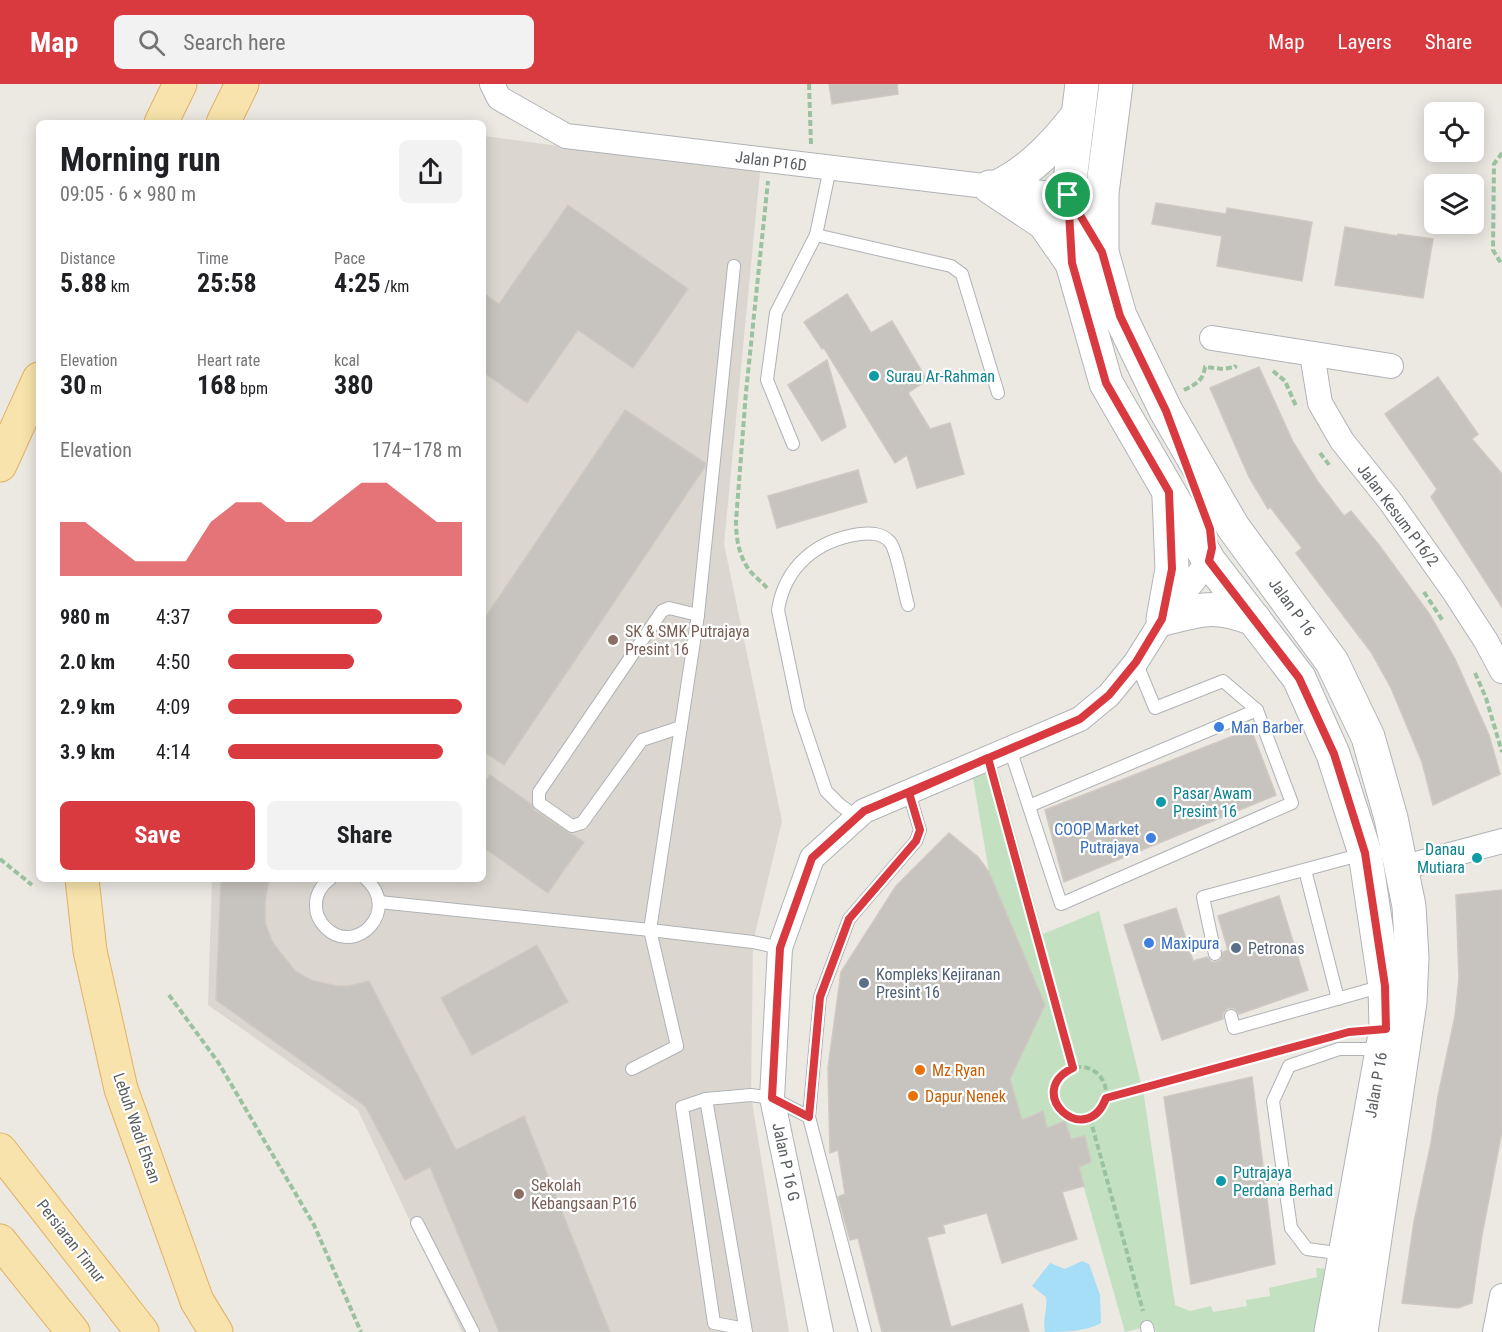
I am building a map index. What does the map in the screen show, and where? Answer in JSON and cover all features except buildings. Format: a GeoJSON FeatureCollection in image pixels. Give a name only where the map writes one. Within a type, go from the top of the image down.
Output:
{"type":"FeatureCollection","features":[{"type":"Feature","properties":{"kind":"main road"},"geometry":{"type":"LineString","coordinates":[[162,120],[180,84]]}},
{"type":"Feature","properties":{"kind":"main road"},"geometry":{"type":"LineString","coordinates":[[225,120],[242,84]]}},
{"type":"Feature","properties":{"kind":"main road"},"geometry":{"type":"LineString","coordinates":[[0,465],[36,386]]}},
{"type":"Feature","properties":{"kind":"main road","name":"Lebuh Wadi Ehsan"},"geometry":{"type":"LineString","coordinates":[[82,882],[90,951],[121,1089],[197,1300],[216,1332]]}},
{"type":"Feature","properties":{"kind":"main road","name":"Persiaran Timur"},"geometry":{"type":"LineString","coordinates":[[0,1150],[142,1332]]}},
{"type":"Feature","properties":{"kind":"main road"},"geometry":{"type":"LineString","coordinates":[[0,1241],[73,1332]]}},
{"type":"Feature","properties":{"kind":"street","name":"Jalan P16D"},"geometry":{"type":"LineString","coordinates":[[492,84],[499,98],[566,136],[1068,195]]}},
{"type":"Feature","properties":{"kind":"street","name":"Jalan P 16"},"geometry":{"type":"LineString","coordinates":[[1116,84],[1102,193],[1102,252],[1120,316],[1163,406],[1233,527],[1332,662],[1368,736],[1391,818],[1409,906],[1412,958],[1410,1002],[1361,1332]]}},
{"type":"Feature","properties":{"kind":"street","name":"Jalan P 16"},"geometry":{"type":"LineString","coordinates":[[1080,100],[1068,195],[1072,263],[1106,383],[1209,561],[1299,678],[1334,754],[1365,853],[1385,986],[1386,1029],[1331,1332]]}},
{"type":"Feature","properties":{"kind":"street"},"geometry":{"type":"LineString","coordinates":[[1072,263],[1044,223],[993,187],[1025,172],[1052,147],[1080,100]]}},
{"type":"Feature","properties":{"kind":"street"},"geometry":{"type":"LineString","coordinates":[[1102,252],[1068,195],[1089,178],[1109,139]]}},
{"type":"Feature","properties":{"kind":"street"},"geometry":{"type":"LineString","coordinates":[[1212,338],[1391,366]]}},
{"type":"Feature","properties":{"kind":"street","name":"Jalan Kesum P16/2"},"geometry":{"type":"LineString","coordinates":[[1312,354],[1320,403],[1341,441],[1390,501],[1440,571],[1486,641],[1502,671]]}},
{"type":"Feature","properties":{"kind":"street"},"geometry":{"type":"LineString","coordinates":[[1163,406],[1210,529],[1212,548],[1209,561],[1240,572],[1332,662]]}},
{"type":"Feature","properties":{"kind":"street"},"geometry":{"type":"LineString","coordinates":[[1169,492],[1172,569],[1162,619],[1208,608],[1230,611],[1254,619]]}},
{"type":"Feature","properties":{"kind":"street","name":"Jalan P 16 G"},"geometry":{"type":"LineString","coordinates":[[821,1332],[772,1098],[780,948],[812,858],[864,811],[1080,719],[1109,695],[1136,662],[1162,619],[1209,561]]}},
{"type":"Feature","properties":{"kind":"street"},"geometry":{"type":"LineString","coordinates":[[1401,868],[1502,841]]}},
{"type":"Feature","properties":{"kind":"street"},"geometry":{"type":"LineString","coordinates":[[1495,1332],[1502,1296]]}},
{"type":"Feature","properties":{"kind":"lane"},"geometry":{"type":"LineString","coordinates":[[793,444],[767,380],[776,313],[816,235],[821,167]]}},
{"type":"Feature","properties":{"kind":"lane"},"geometry":{"type":"LineString","coordinates":[[816,235],[951,266],[962,274],[998,393]]}},
{"type":"Feature","properties":{"kind":"lane"},"geometry":{"type":"LineString","coordinates":[[632,1069],[677,1046],[650,930],[698,615],[734,266]]}},
{"type":"Feature","properties":{"kind":"lane"},"geometry":{"type":"LineString","coordinates":[[857,817],[826,791],[800,711],[778,610],[780,594],[791,573],[806,556],[839,537],[869,533],[884,537],[892,545],[908,605]]}},
{"type":"Feature","properties":{"kind":"lane"},"geometry":{"type":"LineString","coordinates":[[681,727],[642,740],[582,823],[572,826],[539,803],[539,792],[662,611],[669,608],[698,615]]}},
{"type":"Feature","properties":{"kind":"lane"},"geometry":{"type":"LineString","coordinates":[[1011,749],[1061,904],[1292,803],[1257,710],[1223,681],[1155,708],[1136,662]]}},
{"type":"Feature","properties":{"kind":"lane"},"geometry":{"type":"LineString","coordinates":[[1029,806],[1257,710]]}},
{"type":"Feature","properties":{"kind":"lane"},"geometry":{"type":"LineString","coordinates":[[865,1332],[809,1117],[820,997],[849,919],[916,841],[920,830],[909,793]]}},
{"type":"Feature","properties":{"kind":"lane"},"geometry":{"type":"LineString","coordinates":[[1215,954],[1203,897],[1365,853]]}},
{"type":"Feature","properties":{"kind":"lane"},"geometry":{"type":"LineString","coordinates":[[1305,870],[1338,999]]}},
{"type":"Feature","properties":{"kind":"lane"},"geometry":{"type":"LineString","coordinates":[[327,882],[321,889],[316,908],[318,918],[331,932],[350,937],[368,929],[379,912],[377,892],[369,882]]}},
{"type":"Feature","properties":{"kind":"lane"},"geometry":{"type":"LineString","coordinates":[[379,902],[650,930],[753,942],[780,948]]}},
{"type":"Feature","properties":{"kind":"lane"},"geometry":{"type":"LineString","coordinates":[[1231,1016],[1234,1028],[1385,986]]}},
{"type":"Feature","properties":{"kind":"lane"},"geometry":{"type":"LineString","coordinates":[[1345,1254],[1307,1248],[1291,1228],[1274,1101],[1289,1066],[1338,1049],[1382,1049]]}},
{"type":"Feature","properties":{"kind":"lane"},"geometry":{"type":"LineString","coordinates":[[706,1099],[746,1330],[714,1323],[682,1107],[706,1099],[751,1095],[772,1098],[809,1117]]}},
{"type":"Feature","properties":{"kind":"lane"},"geometry":{"type":"LineString","coordinates":[[417,1223],[473,1332]]}},
{"type":"Feature","properties":{"kind":"path"},"geometry":{"type":"LineString","coordinates":[[809,84],[821,167]]}},
{"type":"Feature","properties":{"kind":"path"},"geometry":{"type":"LineString","coordinates":[[1502,153],[1494,164],[1493,250],[1502,266]]}},
{"type":"Feature","properties":{"kind":"path"},"geometry":{"type":"LineString","coordinates":[[1163,406],[1201,381],[1205,367],[1223,369],[1235,367],[1240,357]]}},
{"type":"Feature","properties":{"kind":"path"},"geometry":{"type":"LineString","coordinates":[[1267,366],[1285,381],[1298,410]]}},
{"type":"Feature","properties":{"kind":"path"},"geometry":{"type":"LineString","coordinates":[[1317,447],[1337,474]]}},
{"type":"Feature","properties":{"kind":"path"},"geometry":{"type":"LineString","coordinates":[[1418,583],[1443,621]]}},
{"type":"Feature","properties":{"kind":"path"},"geometry":{"type":"LineString","coordinates":[[1473,669],[1486,698],[1502,752]]}},
{"type":"Feature","properties":{"kind":"path"},"geometry":{"type":"LineString","coordinates":[[988,758],[1073,1068]]}},
{"type":"Feature","properties":{"kind":"path"},"geometry":{"type":"LineString","coordinates":[[0,860],[32,885]]}},
{"type":"Feature","properties":{"kind":"path"},"geometry":{"type":"LineString","coordinates":[[169,995],[218,1062],[314,1225],[360,1332]]}},
{"type":"Feature","properties":{"kind":"path"},"geometry":{"type":"LineString","coordinates":[[1106,1098],[1283,1050]]}},
{"type":"Feature","properties":{"kind":"path"},"geometry":{"type":"LineString","coordinates":[[1082,1067],[1098,1074],[1104,1081],[1106,1098],[1103,1107],[1090,1118],[1082,1120],[1065,1116],[1055,1102],[1055,1085],[1065,1072],[1073,1068],[1082,1067]]}},
{"type":"Feature","properties":{"kind":"path"},"geometry":{"type":"LineString","coordinates":[[1090,1118],[1148,1329]]}},
{"type":"Feature","properties":{"kind":"shaded area","name":"SK & SMK Putrajaya Presint 16"},"geometry":{"type":"Polygon","coordinates":[[[486,136],[760,172],[724,544],[782,821],[753,942],[751,1095],[789,1332],[462,1332],[358,1110],[208,1005],[212,882],[486,882],[486,136]]]}},
{"type":"Feature","properties":{"kind":"green space"},"geometry":{"type":"Polygon","coordinates":[[[998,769],[1043,934],[1099,911],[1144,1096],[1175,1305],[1190,1311],[1211,1306],[1213,1312],[1247,1306],[1246,1300],[1270,1296],[1269,1288],[1317,1277],[1316,1268],[1328,1269],[1321,1332],[1156,1332],[1153,1325],[1125,1332],[1065,1121],[1047,1128],[1043,1111],[1022,1120],[1010,1079],[1045,1005],[989,872],[973,778],[998,769]]]}},
{"type":"Feature","properties":{"kind":"water"},"geometry":{"type":"Polygon","coordinates":[[[1082,1261],[1089,1264],[1100,1295],[1101,1323],[1081,1330],[1045,1332],[1046,1297],[1032,1286],[1050,1263],[1065,1269],[1082,1261]]]}},
{"type":"Feature","properties":{"kind":"place","name":"Surau Ar-Rahman"},"geometry":{"type":"Point","coordinates":[874,376]}},
{"type":"Feature","properties":{"kind":"place","name":"SK & SMK Putrajaya Presint 16"},"geometry":{"type":"Point","coordinates":[613,640]}},
{"type":"Feature","properties":{"kind":"place","name":"Man Barber"},"geometry":{"type":"Point","coordinates":[1219,727]}},
{"type":"Feature","properties":{"kind":"place","name":"Pasar Awam Presint 16"},"geometry":{"type":"Point","coordinates":[1161,802]}},
{"type":"Feature","properties":{"kind":"place","name":"COOP Market Putrajaya"},"geometry":{"type":"Point","coordinates":[1151,838]}},
{"type":"Feature","properties":{"kind":"place","name":"Danau Mutiara"},"geometry":{"type":"Point","coordinates":[1477,858]}},
{"type":"Feature","properties":{"kind":"place","name":"Maxipura"},"geometry":{"type":"Point","coordinates":[1149,943]}},
{"type":"Feature","properties":{"kind":"place","name":"Petronas"},"geometry":{"type":"Point","coordinates":[1236,948]}},
{"type":"Feature","properties":{"kind":"place","name":"Kompleks Kejiranan Presint 16"},"geometry":{"type":"Point","coordinates":[864,983]}},
{"type":"Feature","properties":{"kind":"place","name":"Mz Ryan"},"geometry":{"type":"Point","coordinates":[920,1070]}},
{"type":"Feature","properties":{"kind":"place","name":"Dapur Nenek"},"geometry":{"type":"Point","coordinates":[913,1096]}},
{"type":"Feature","properties":{"kind":"place","name":"Putrajaya Perdana Berhad"},"geometry":{"type":"Point","coordinates":[1221,1181]}},
{"type":"Feature","properties":{"kind":"place","name":"Sekolah Kebangsaan P16"},"geometry":{"type":"Point","coordinates":[519,1194]}},
{"type":"Feature","properties":{"kind":"route"},"geometry":{"type":"LineString","coordinates":[[1068,195],[1072,263],[1106,383],[1169,492],[1172,569],[1162,619],[1136,662],[1109,695],[1080,719],[988,758],[909,793],[864,811],[812,858],[780,948],[772,1098],[809,1117],[820,997],[849,919],[916,841],[920,830],[909,793],[988,758],[1073,1068],[1059,1077],[1055,1085],[1055,1102],[1065,1116],[1082,1120],[1090,1118],[1103,1107],[1106,1098],[1349,1032],[1386,1029],[1385,986],[1365,853],[1334,754],[1299,678],[1209,561],[1212,548],[1210,529],[1166,411],[1120,316],[1102,252],[1068,195]]}}]}
